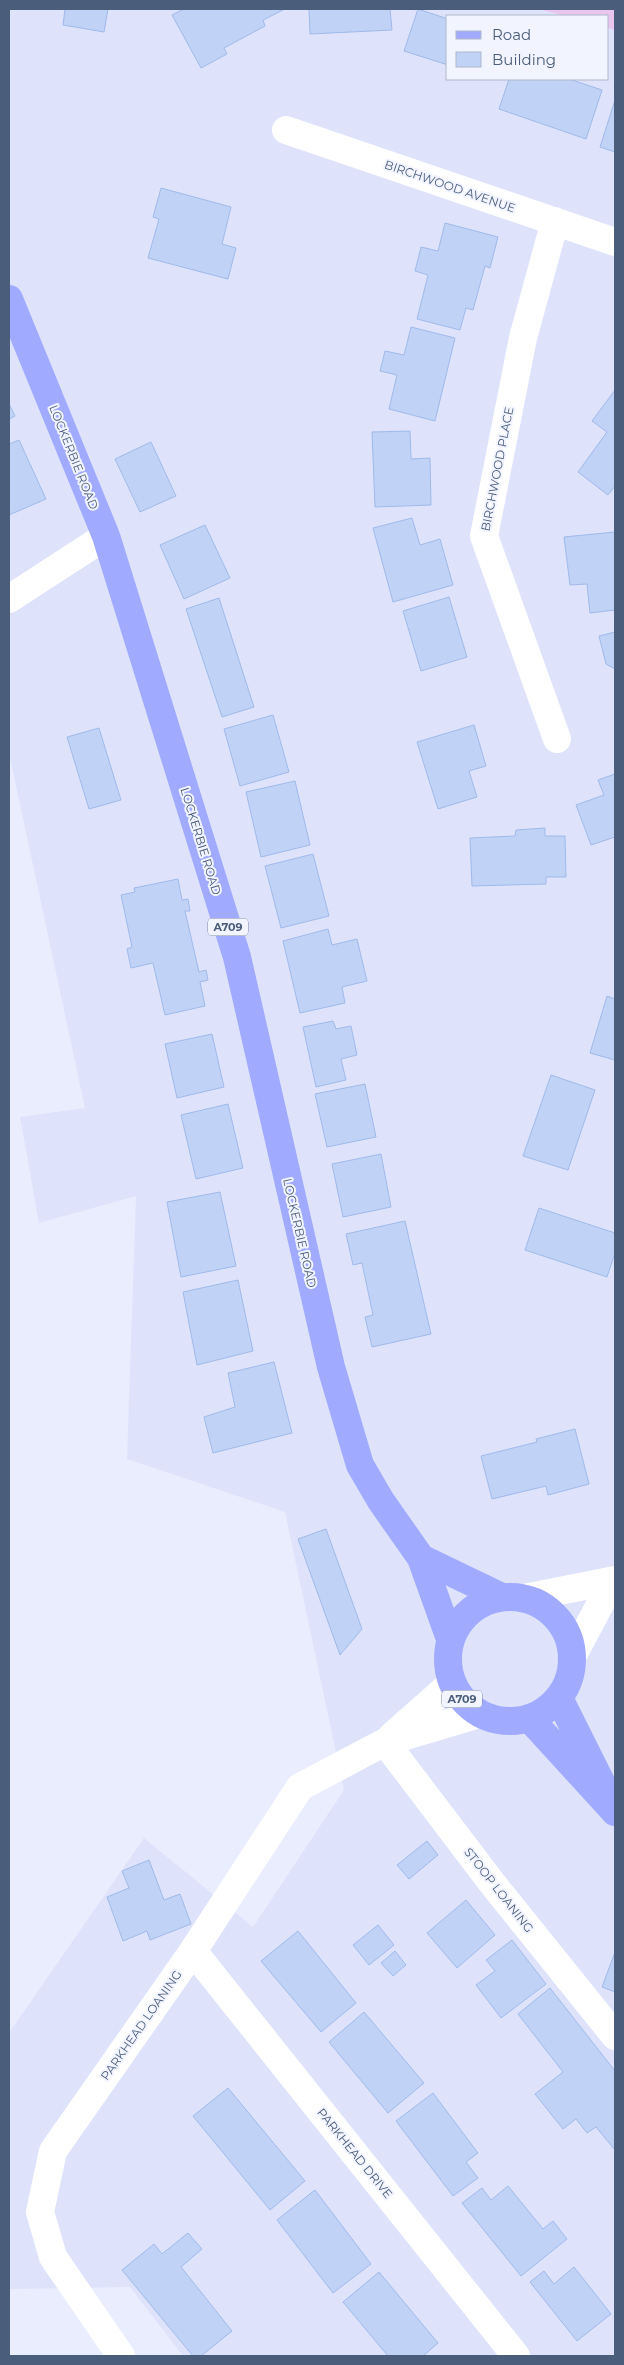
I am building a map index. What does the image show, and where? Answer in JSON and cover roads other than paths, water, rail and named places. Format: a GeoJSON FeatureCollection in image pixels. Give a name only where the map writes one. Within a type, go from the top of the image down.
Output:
{"type":"FeatureCollection","features":[{"type":"Feature","properties":{"kind":"main road","name":"LOCKERBIE ROAD"},"geometry":{"type":"LineString","coordinates":[[9,299],[106,536],[237,957],[331,1367],[360,1465],[381,1501],[421,1558],[450,1639]]}},
{"type":"Feature","properties":{"kind":"main road","name":"LOCKERBIE ROAD"},"geometry":{"type":"LineString","coordinates":[[421,1558],[513,1598]]}},
{"type":"Feature","properties":{"kind":"main road","name":"A709"},"geometry":{"type":"LineString","coordinates":[[513,1598],[543,1606],[558,1620],[568,1637],[572,1657],[567,1685],[559,1698],[546,1710],[530,1719],[512,1722],[495,1721],[479,1714],[463,1701],[452,1683],[448,1669],[447,1654],[450,1639],[458,1623],[470,1611],[485,1601],[513,1598]]}},
{"type":"Feature","properties":{"kind":"main road"},"geometry":{"type":"LineString","coordinates":[[559,1698],[615,1812]]}},
{"type":"Feature","properties":{"kind":"main road"},"geometry":{"type":"LineString","coordinates":[[530,1719],[615,1812]]}},
{"type":"Feature","properties":{"kind":"street","name":"BIRCHWOOD AVENUE"},"geometry":{"type":"LineString","coordinates":[[286,130],[615,242]]}},
{"type":"Feature","properties":{"kind":"street","name":"BIRCHWOOD PLACE"},"geometry":{"type":"LineString","coordinates":[[555,221],[523,338],[484,536],[557,739]]}},
{"type":"Feature","properties":{"kind":"street"},"geometry":{"type":"LineString","coordinates":[[9,599],[106,536]]}},
{"type":"Feature","properties":{"kind":"street"},"geometry":{"type":"LineString","coordinates":[[513,1598],[613,1581]]}},
{"type":"Feature","properties":{"kind":"street"},"geometry":{"type":"LineString","coordinates":[[572,1657],[613,1581]]}},
{"type":"Feature","properties":{"kind":"street","name":"PARKHEAD LOANING"},"geometry":{"type":"LineString","coordinates":[[385,1742],[452,1683]]}},
{"type":"Feature","properties":{"kind":"street","name":"PARKHEAD LOANING"},"geometry":{"type":"LineString","coordinates":[[121,2356],[53,2257],[40,2212],[53,2151],[193,1951],[300,1787],[385,1742],[479,1714]]}},
{"type":"Feature","properties":{"kind":"street","name":"STOOP LOANING"},"geometry":{"type":"LineString","coordinates":[[385,1742],[492,1883],[615,2036]]}},
{"type":"Feature","properties":{"kind":"street","name":"PARKHEAD DRIVE"},"geometry":{"type":"LineString","coordinates":[[193,1951],[516,2356]]}}]}
